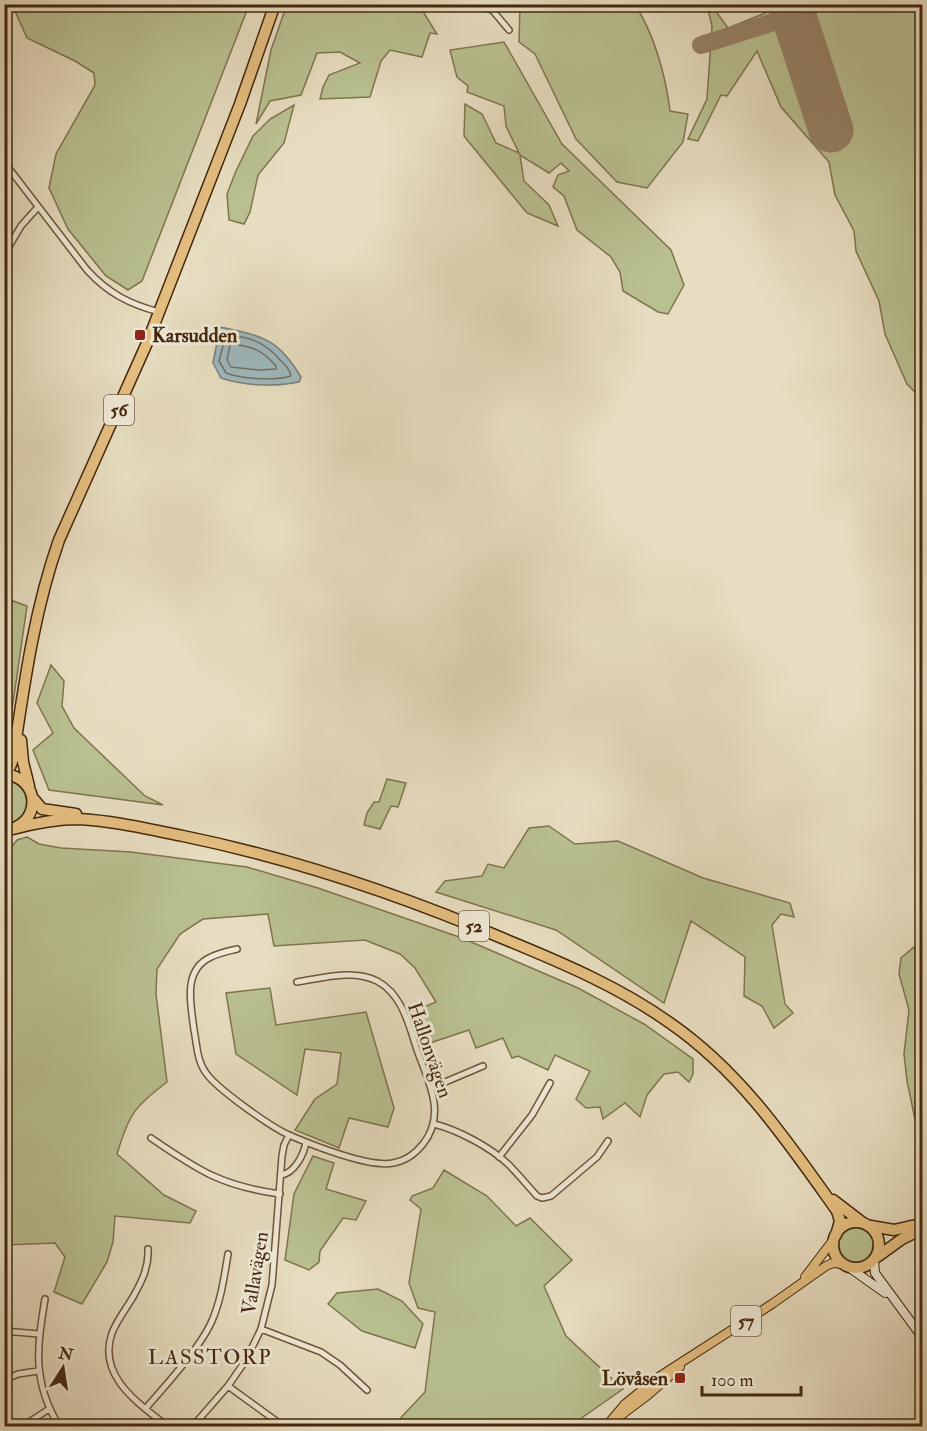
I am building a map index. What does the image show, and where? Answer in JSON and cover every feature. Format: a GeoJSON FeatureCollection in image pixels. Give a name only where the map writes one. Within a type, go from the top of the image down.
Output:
{"type":"FeatureCollection","features":[{"type":"Feature","properties":{"kind":"highway","name":"56"},"geometry":{"type":"LineString","coordinates":[[4,773],[12,763],[35,626],[48,571],[59,540],[125,396],[159,312],[240,104],[276,4]]}},
{"type":"Feature","properties":{"kind":"highway","name":"56"},"geometry":{"type":"LineString","coordinates":[[19,722],[23,762],[31,794]]}},
{"type":"Feature","properties":{"kind":"highway","name":"52"},"geometry":{"type":"LineString","coordinates":[[4,773],[21,780],[38,806],[46,810],[104,818],[114,822]]}},
{"type":"Feature","properties":{"kind":"highway","name":"52"},"geometry":{"type":"LineString","coordinates":[[8,830],[22,824],[29,816],[32,807],[31,794]]}},
{"type":"Feature","properties":{"kind":"highway","name":"52"},"geometry":{"type":"LineString","coordinates":[[8,830],[60,820],[114,822],[230,846],[366,886],[456,918],[598,980],[671,1024],[735,1079],[770,1118],[840,1217],[840,1225],[835,1237],[835,1254],[845,1265]]}},
{"type":"Feature","properties":{"kind":"highway","name":"52"},"geometry":{"type":"LineString","coordinates":[[824,1192],[876,1232],[879,1252],[874,1260]]}},
{"type":"Feature","properties":{"kind":"highway"},"geometry":{"type":"LineString","coordinates":[[835,1237],[845,1225],[854,1222],[866,1224]]}},
{"type":"Feature","properties":{"kind":"highway","name":"52"},"geometry":{"type":"LineString","coordinates":[[866,1224],[888,1231],[922,1223]]}},
{"type":"Feature","properties":{"kind":"highway"},"geometry":{"type":"LineString","coordinates":[[845,1265],[860,1268],[894,1244],[922,1229]]}},
{"type":"Feature","properties":{"kind":"main road","name":"57"},"geometry":{"type":"LineString","coordinates":[[803,1280],[835,1237]]}},
{"type":"Feature","properties":{"kind":"main road","name":"57"},"geometry":{"type":"LineString","coordinates":[[607,1425],[674,1373],[686,1359],[772,1304],[803,1280],[829,1264],[845,1265]]}},
{"type":"Feature","properties":{"kind":"street"},"geometry":{"type":"LineString","coordinates":[[481,4],[493,11],[509,30]]}},
{"type":"Feature","properties":{"kind":"street"},"geometry":{"type":"LineString","coordinates":[[4,162],[101,285],[125,301],[159,312]]}},
{"type":"Feature","properties":{"kind":"street"},"geometry":{"type":"LineString","coordinates":[[4,255],[21,226],[38,207]]}},
{"type":"Feature","properties":{"kind":"street","name":"Hallonvägen"},"geometry":{"type":"LineString","coordinates":[[237,950],[210,957],[201,963],[191,980],[190,998],[198,1058],[207,1075],[221,1089],[289,1135],[306,1142],[365,1161],[393,1163],[411,1156],[425,1142],[434,1124],[435,1111],[431,1088],[399,1001],[387,987],[368,977],[350,974],[297,982]]}},
{"type":"Feature","properties":{"kind":"street"},"geometry":{"type":"LineString","coordinates":[[431,1088],[483,1066]]}},
{"type":"Feature","properties":{"kind":"street"},"geometry":{"type":"LineString","coordinates":[[499,1157],[532,1115],[550,1083]]}},
{"type":"Feature","properties":{"kind":"street"},"geometry":{"type":"LineString","coordinates":[[434,1124],[468,1138],[499,1157],[541,1198],[550,1196],[597,1157],[608,1142]]}},
{"type":"Feature","properties":{"kind":"street","name":"Vallavägen"},"geometry":{"type":"LineString","coordinates":[[193,1426],[228,1386],[246,1360],[261,1329],[272,1285],[284,1145],[289,1135]]}},
{"type":"Feature","properties":{"kind":"street"},"geometry":{"type":"LineString","coordinates":[[151,1138],[189,1164],[218,1179],[244,1188],[280,1194]]}},
{"type":"Feature","properties":{"kind":"street"},"geometry":{"type":"LineString","coordinates":[[281,1175],[290,1172],[300,1159],[305,1151],[306,1142]]}},
{"type":"Feature","properties":{"kind":"street"},"geometry":{"type":"LineString","coordinates":[[147,1249],[147,1267],[142,1281],[116,1323],[109,1344],[111,1367],[116,1378],[134,1400],[167,1426]]}},
{"type":"Feature","properties":{"kind":"street"},"geometry":{"type":"LineString","coordinates":[[146,1408],[191,1354],[211,1323],[221,1293],[228,1254]]}},
{"type":"Feature","properties":{"kind":"street"},"geometry":{"type":"LineString","coordinates":[[874,1260],[875,1273],[922,1337]]}},
{"type":"Feature","properties":{"kind":"street"},"geometry":{"type":"LineString","coordinates":[[845,1265],[895,1301]]}},
{"type":"Feature","properties":{"kind":"street"},"geometry":{"type":"LineString","coordinates":[[45,1299],[39,1334],[38,1371],[49,1409],[58,1426]]}},
{"type":"Feature","properties":{"kind":"street"},"geometry":{"type":"LineString","coordinates":[[261,1329],[321,1353],[340,1365],[367,1390]]}},
{"type":"Feature","properties":{"kind":"street"},"geometry":{"type":"LineString","coordinates":[[4,1330],[39,1334]]}},
{"type":"Feature","properties":{"kind":"street"},"geometry":{"type":"LineString","coordinates":[[4,1380],[18,1374],[38,1371]]}},
{"type":"Feature","properties":{"kind":"street"},"geometry":{"type":"LineString","coordinates":[[228,1386],[283,1426]]}},
{"type":"Feature","properties":{"kind":"street"},"geometry":{"type":"LineString","coordinates":[[23,1426],[49,1409]]}},
{"type":"Feature","properties":{"kind":"green space"},"geometry":{"type":"Polygon","coordinates":[[[287,4],[419,5],[437,34],[430,33],[422,57],[390,50],[381,61],[370,97],[320,99],[329,75],[360,63],[340,52],[317,53],[301,95],[270,101],[256,124],[271,50],[287,4]]]}},
{"type":"Feature","properties":{"kind":"green space"},"geometry":{"type":"Polygon","coordinates":[[[19,5],[249,5],[142,281],[128,290],[106,276],[68,229],[49,188],[56,154],[95,85],[94,73],[75,61],[27,38],[15,11],[19,5]]]}},
{"type":"Feature","properties":{"kind":"green space"},"geometry":{"type":"Polygon","coordinates":[[[520,5],[635,5],[648,29],[658,56],[666,84],[670,111],[688,114],[683,142],[647,188],[617,182],[576,139],[535,54],[519,42],[520,5]]]}},
{"type":"Feature","properties":{"kind":"green space"},"geometry":{"type":"Polygon","coordinates":[[[707,5],[716,5],[717,13],[728,28],[768,11],[766,5],[922,5],[922,385],[915,392],[907,384],[885,334],[879,301],[856,251],[854,231],[835,195],[829,162],[781,107],[757,51],[727,96],[721,95],[698,141],[688,139],[707,99],[712,26],[707,5]]]}},
{"type":"Feature","properties":{"kind":"green space"},"geometry":{"type":"Polygon","coordinates":[[[504,42],[562,144],[671,250],[684,285],[668,314],[658,312],[623,291],[620,272],[611,257],[577,230],[564,196],[553,187],[558,175],[569,171],[561,163],[549,173],[520,155],[524,181],[549,205],[558,226],[527,213],[464,136],[465,104],[482,114],[496,143],[519,153],[506,126],[504,106],[467,92],[468,86],[457,77],[450,50],[504,42]]]}},
{"type":"Feature","properties":{"kind":"green space"},"geometry":{"type":"Polygon","coordinates":[[[294,105],[284,143],[258,175],[250,212],[244,224],[229,220],[227,194],[253,136],[270,119],[294,105]]]}},
{"type":"Feature","properties":{"kind":"green space"},"geometry":{"type":"Polygon","coordinates":[[[5,598],[27,606],[5,746],[5,598]]]}},
{"type":"Feature","properties":{"kind":"green space"},"geometry":{"type":"Polygon","coordinates":[[[51,665],[64,681],[62,706],[74,728],[145,796],[163,805],[49,790],[33,750],[53,733],[37,703],[51,665]]]}},
{"type":"Feature","properties":{"kind":"green space"},"geometry":{"type":"Polygon","coordinates":[[[387,779],[406,783],[398,807],[391,806],[380,829],[364,825],[367,813],[374,802],[379,802],[387,779]]]}},
{"type":"Feature","properties":{"kind":"green space"},"geometry":{"type":"Polygon","coordinates":[[[4,780],[21,788],[27,802],[21,816],[5,824],[4,780]]]}},
{"type":"Feature","properties":{"kind":"green space"},"geometry":{"type":"Polygon","coordinates":[[[549,826],[575,844],[618,841],[703,878],[790,903],[794,917],[781,914],[772,925],[785,1004],[793,1013],[774,1028],[762,1006],[744,996],[745,957],[691,921],[664,1003],[556,930],[436,892],[445,881],[482,876],[488,864],[504,868],[529,828],[549,826]]]}},
{"type":"Feature","properties":{"kind":"green space"},"geometry":{"type":"Polygon","coordinates":[[[27,837],[39,844],[61,848],[131,852],[247,867],[318,888],[462,938],[578,988],[644,1024],[693,1059],[693,1074],[689,1082],[678,1072],[664,1074],[647,1095],[640,1117],[625,1103],[603,1119],[600,1107],[586,1108],[576,1099],[590,1071],[555,1055],[548,1070],[518,1056],[512,1058],[503,1038],[476,1048],[469,1030],[421,1046],[410,1013],[436,1002],[415,968],[400,954],[365,940],[274,946],[268,914],[203,919],[180,934],[157,969],[156,994],[167,1082],[134,1112],[125,1129],[117,1154],[164,1195],[196,1211],[190,1223],[115,1216],[113,1242],[107,1262],[82,1304],[54,1292],[65,1257],[55,1243],[5,1245],[5,855],[17,840],[27,837]]]}},
{"type":"Feature","properties":{"kind":"green space"},"geometry":{"type":"Polygon","coordinates":[[[922,945],[922,1153],[907,1081],[904,1054],[909,1010],[899,974],[901,958],[914,947],[922,945]]]}},
{"type":"Feature","properties":{"kind":"green space"},"geometry":{"type":"Polygon","coordinates":[[[270,988],[276,1025],[366,1012],[394,1108],[388,1127],[349,1118],[339,1148],[295,1130],[315,1099],[337,1084],[341,1053],[305,1049],[297,1095],[236,1054],[226,993],[270,988]]]}},
{"type":"Feature","properties":{"kind":"green space"},"geometry":{"type":"Polygon","coordinates":[[[313,1156],[334,1163],[326,1189],[366,1201],[356,1220],[343,1218],[320,1251],[319,1262],[309,1270],[285,1260],[294,1194],[313,1156]]]}},
{"type":"Feature","properties":{"kind":"green space"},"geometry":{"type":"Polygon","coordinates":[[[444,1170],[487,1196],[516,1226],[530,1218],[572,1260],[544,1286],[566,1336],[623,1389],[570,1426],[397,1426],[395,1424],[425,1392],[435,1312],[418,1308],[409,1283],[421,1209],[410,1200],[412,1196],[433,1188],[444,1170]]]}},
{"type":"Feature","properties":{"kind":"green space"},"geometry":{"type":"Polygon","coordinates":[[[856,1228],[868,1233],[873,1245],[868,1257],[856,1262],[844,1257],[839,1245],[844,1233],[856,1228]]]}},
{"type":"Feature","properties":{"kind":"green space"},"geometry":{"type":"Polygon","coordinates":[[[378,1289],[402,1301],[423,1324],[415,1348],[362,1331],[328,1304],[337,1293],[378,1289]]]}},
{"type":"Feature","properties":{"kind":"water"},"geometry":{"type":"Polygon","coordinates":[[[220,327],[258,336],[276,346],[293,364],[301,377],[299,382],[260,385],[221,378],[213,363],[220,327]]]}},
{"type":"Feature","properties":{"kind":"taxiway"},"geometry":{"type":"LineString","coordinates":[[701,45],[774,22]]}},
{"type":"Feature","properties":{"kind":"runway"},"geometry":{"type":"LineString","coordinates":[[790,4],[831,130]]}},
{"type":"Feature","properties":{"kind":"place","name":"Karsudden"},"geometry":{"type":"Point","coordinates":[140,335]}},
{"type":"Feature","properties":{"kind":"place","name":"Lövåsen"},"geometry":{"type":"Point","coordinates":[680,1378]}},
{"type":"Feature","properties":{"kind":"district","name":"LASSTORP"},"geometry":{"type":"Point","coordinates":[210,1357]}}]}
